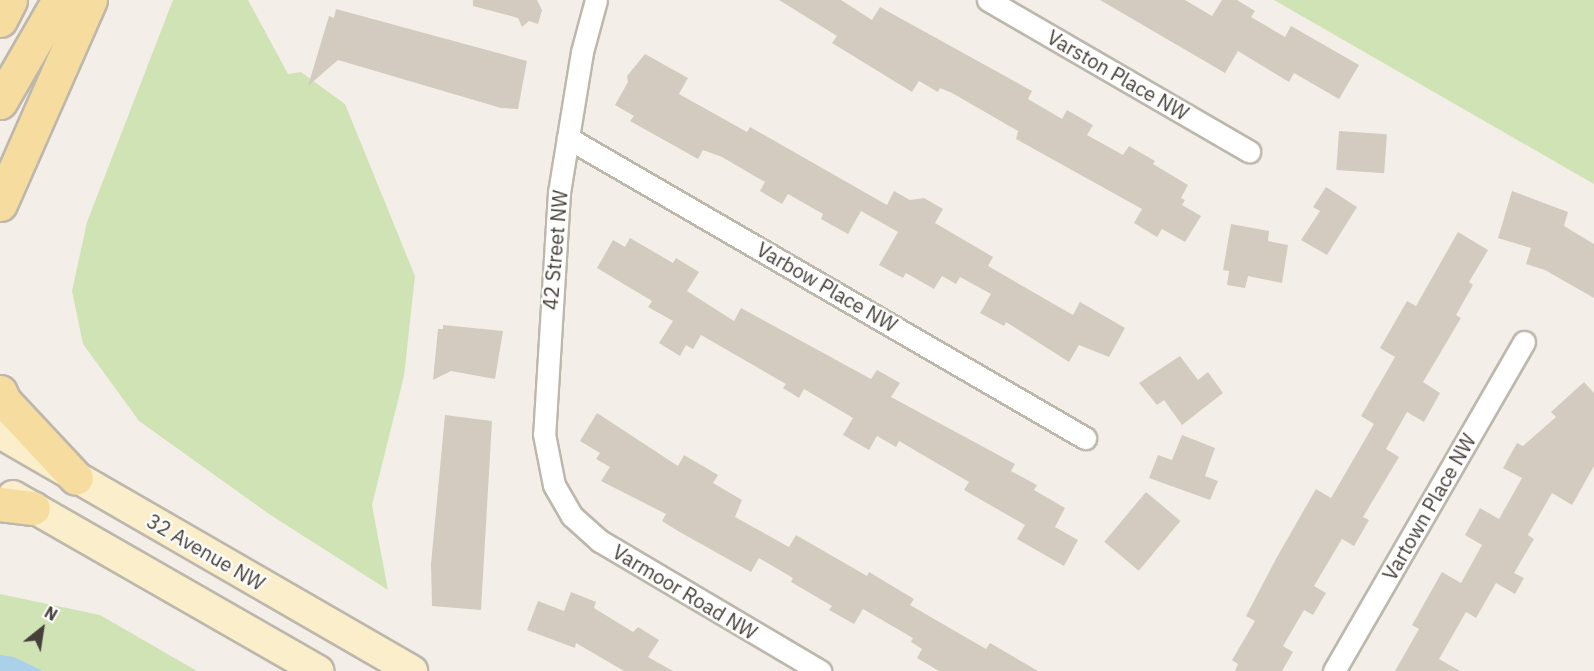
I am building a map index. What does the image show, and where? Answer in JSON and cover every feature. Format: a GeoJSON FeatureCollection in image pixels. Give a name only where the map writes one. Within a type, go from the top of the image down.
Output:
{"type":"FeatureCollection","features":[{"type":"Feature","properties":{"kind":"main road"},"geometry":{"type":"LineString","coordinates":[[0,20],[10,0]]}},
{"type":"Feature","properties":{"kind":"main road"},"geometry":{"type":"LineString","coordinates":[[0,102],[59,0]]}},
{"type":"Feature","properties":{"kind":"main road"},"geometry":{"type":"LineString","coordinates":[[0,204],[90,0]]}},
{"type":"Feature","properties":{"kind":"main road"},"geometry":{"type":"LineString","coordinates":[[0,392],[4,401],[76,477]]}},
{"type":"Feature","properties":{"kind":"main road","name":"32 Avenue NW"},"geometry":{"type":"LineString","coordinates":[[0,433],[412,671]]}},
{"type":"Feature","properties":{"kind":"main road"},"geometry":{"type":"LineString","coordinates":[[0,488],[318,671]]}},
{"type":"Feature","properties":{"kind":"main road"},"geometry":{"type":"LineString","coordinates":[[0,504],[33,508]]}},
{"type":"Feature","properties":{"kind":"street","name":"42 Street NW"},"geometry":{"type":"LineString","coordinates":[[561,501],[548,465],[544,434],[549,314],[568,138],[582,52],[596,0]]}},
{"type":"Feature","properties":{"kind":"street","name":"Varston Place NW"},"geometry":{"type":"LineString","coordinates":[[988,0],[1248,151]]}},
{"type":"Feature","properties":{"kind":"street","name":"Varbow Place NW"},"geometry":{"type":"LineString","coordinates":[[568,138],[1085,438]]}},
{"type":"Feature","properties":{"kind":"street","name":"Vartown Place NW"},"geometry":{"type":"LineString","coordinates":[[1334,671],[1524,342]]}},
{"type":"Feature","properties":{"kind":"street","name":"Varmoor Road NW"},"geometry":{"type":"LineString","coordinates":[[561,501],[582,527],[600,541],[820,671]]}},
{"type":"Feature","properties":{"kind":"green space"},"geometry":{"type":"Polygon","coordinates":[[[173,0],[248,0],[288,74],[301,72],[345,104],[415,276],[404,376],[372,505],[388,590],[269,514],[139,421],[83,344],[72,291],[87,222],[173,0]]]}},
{"type":"Feature","properties":{"kind":"green space"},"geometry":{"type":"Polygon","coordinates":[[[1274,0],[1594,0],[1594,184],[1274,0]]]}},
{"type":"Feature","properties":{"kind":"green space"},"geometry":{"type":"Polygon","coordinates":[[[0,594],[100,615],[197,671],[0,671],[0,594]]]}},
{"type":"Feature","properties":{"kind":"water"},"geometry":{"type":"Polygon","coordinates":[[[0,655],[14,657],[43,671],[0,671],[0,655]]]}},
{"type":"Feature","properties":{"kind":"building"},"geometry":{"type":"Polygon","coordinates":[[[473,0],[537,0],[542,10],[538,24],[529,21],[522,27],[518,18],[473,6],[473,0]]]}},
{"type":"Feature","properties":{"kind":"building"},"geometry":{"type":"Polygon","coordinates":[[[779,0],[841,0],[872,20],[880,7],[1032,91],[1028,99],[1062,119],[1067,110],[1093,125],[1087,135],[1123,155],[1129,146],[1155,161],[1153,164],[1188,185],[1181,198],[1185,200],[1182,205],[1201,216],[1185,242],[1162,229],[1157,237],[1134,223],[1142,209],[1016,139],[1018,131],[940,88],[938,92],[919,81],[912,92],[832,43],[837,36],[779,0]]]}},
{"type":"Feature","properties":{"kind":"building"},"geometry":{"type":"Polygon","coordinates":[[[1100,0],[1185,0],[1212,16],[1222,0],[1237,0],[1255,11],[1251,17],[1285,37],[1291,26],[1359,65],[1339,99],[1294,73],[1289,82],[1238,51],[1225,73],[1100,0]]]}},
{"type":"Feature","properties":{"kind":"building"},"geometry":{"type":"Polygon","coordinates":[[[336,9],[527,61],[518,109],[501,108],[338,60],[308,86],[329,16],[334,18],[336,9]]]}},
{"type":"Feature","properties":{"kind":"building"},"geometry":{"type":"Polygon","coordinates":[[[645,54],[688,78],[679,94],[747,132],[750,127],[887,205],[894,191],[910,200],[924,198],[943,209],[935,223],[993,257],[988,266],[1073,315],[1080,302],[1125,328],[1109,357],[1079,345],[1069,362],[1006,322],[1004,326],[980,313],[991,294],[960,277],[956,284],[942,276],[934,289],[906,273],[903,278],[879,265],[898,232],[861,211],[848,234],[821,219],[823,214],[788,194],[782,204],[760,191],[765,182],[722,157],[703,150],[698,159],[630,121],[634,116],[615,105],[628,82],[627,76],[645,54]]]}},
{"type":"Feature","properties":{"kind":"building"},"geometry":{"type":"Polygon","coordinates":[[[1339,131],[1387,134],[1384,173],[1336,170],[1339,131]]]}},
{"type":"Feature","properties":{"kind":"building"},"geometry":{"type":"Polygon","coordinates":[[[1326,187],[1357,207],[1327,255],[1301,240],[1320,211],[1313,207],[1326,187]]]}},
{"type":"Feature","properties":{"kind":"building"},"geometry":{"type":"Polygon","coordinates":[[[1512,191],[1568,212],[1564,226],[1594,244],[1594,298],[1545,270],[1526,264],[1531,248],[1498,238],[1512,191]]]}},
{"type":"Feature","properties":{"kind":"building"},"geometry":{"type":"Polygon","coordinates":[[[1231,224],[1269,231],[1268,241],[1288,245],[1282,283],[1248,276],[1245,288],[1227,285],[1229,271],[1223,270],[1231,224]]]}},
{"type":"Feature","properties":{"kind":"building"},"geometry":{"type":"Polygon","coordinates":[[[1458,232],[1488,250],[1469,282],[1473,285],[1456,315],[1461,318],[1423,382],[1440,393],[1424,422],[1407,412],[1386,449],[1399,457],[1363,517],[1369,520],[1354,546],[1342,539],[1314,586],[1326,593],[1313,615],[1304,610],[1283,646],[1293,652],[1282,671],[1235,671],[1238,664],[1232,660],[1255,621],[1246,616],[1277,557],[1316,489],[1331,498],[1374,424],[1361,416],[1395,357],[1380,348],[1407,301],[1416,306],[1458,232]]]}},
{"type":"Feature","properties":{"kind":"building"},"geometry":{"type":"Polygon","coordinates":[[[630,238],[673,263],[676,258],[699,272],[687,291],[734,321],[741,308],[871,379],[877,370],[900,383],[891,397],[1015,464],[1011,471],[1037,485],[1034,490],[1065,508],[1055,527],[1078,540],[1064,566],[1017,539],[1025,525],[964,490],[969,482],[899,441],[896,447],[877,436],[869,450],[843,435],[853,418],[804,389],[799,398],[783,388],[786,384],[701,335],[693,349],[686,345],[680,356],[659,343],[673,321],[648,307],[652,301],[597,268],[613,240],[625,247],[630,238]]]}},
{"type":"Feature","properties":{"kind":"building"},"geometry":{"type":"Polygon","coordinates":[[[443,325],[503,331],[495,379],[451,371],[433,380],[438,329],[443,329],[443,325]]]}},
{"type":"Feature","properties":{"kind":"building"},"geometry":{"type":"Polygon","coordinates":[[[1180,356],[1198,380],[1208,372],[1223,393],[1182,425],[1164,400],[1157,405],[1139,383],[1180,356]]]}},
{"type":"Feature","properties":{"kind":"building"},"geometry":{"type":"Polygon","coordinates":[[[1584,382],[1594,393],[1594,466],[1572,505],[1552,493],[1528,535],[1534,539],[1514,573],[1524,578],[1515,594],[1496,583],[1476,618],[1466,612],[1439,659],[1460,671],[1395,671],[1419,629],[1412,625],[1442,572],[1461,583],[1482,545],[1465,535],[1480,508],[1499,519],[1522,478],[1503,468],[1517,443],[1523,446],[1556,417],[1551,412],[1584,382]]]}},
{"type":"Feature","properties":{"kind":"building"},"geometry":{"type":"Polygon","coordinates":[[[597,413],[678,466],[684,455],[718,475],[713,483],[742,500],[735,517],[789,547],[796,535],[867,576],[869,572],[914,599],[910,605],[986,649],[990,643],[1038,671],[939,671],[917,658],[922,649],[911,642],[913,638],[863,609],[854,624],[829,610],[832,606],[791,582],[793,578],[759,558],[751,572],[678,531],[662,521],[666,514],[601,481],[610,467],[596,459],[600,453],[580,441],[597,413]]]}},
{"type":"Feature","properties":{"kind":"building"},"geometry":{"type":"Polygon","coordinates":[[[445,415],[492,421],[481,610],[432,606],[431,564],[445,415]]]}},
{"type":"Feature","properties":{"kind":"building"},"geometry":{"type":"Polygon","coordinates":[[[1182,435],[1215,448],[1205,476],[1218,481],[1210,500],[1149,478],[1158,455],[1172,460],[1182,435]]]}},
{"type":"Feature","properties":{"kind":"building"},"geometry":{"type":"Polygon","coordinates":[[[1146,492],[1180,521],[1139,571],[1104,542],[1146,492]]]}},
{"type":"Feature","properties":{"kind":"building"},"geometry":{"type":"Polygon","coordinates":[[[571,592],[596,602],[594,608],[633,632],[638,627],[659,640],[648,657],[673,671],[624,671],[576,643],[575,648],[527,630],[538,601],[564,611],[571,592]]]}}]}
